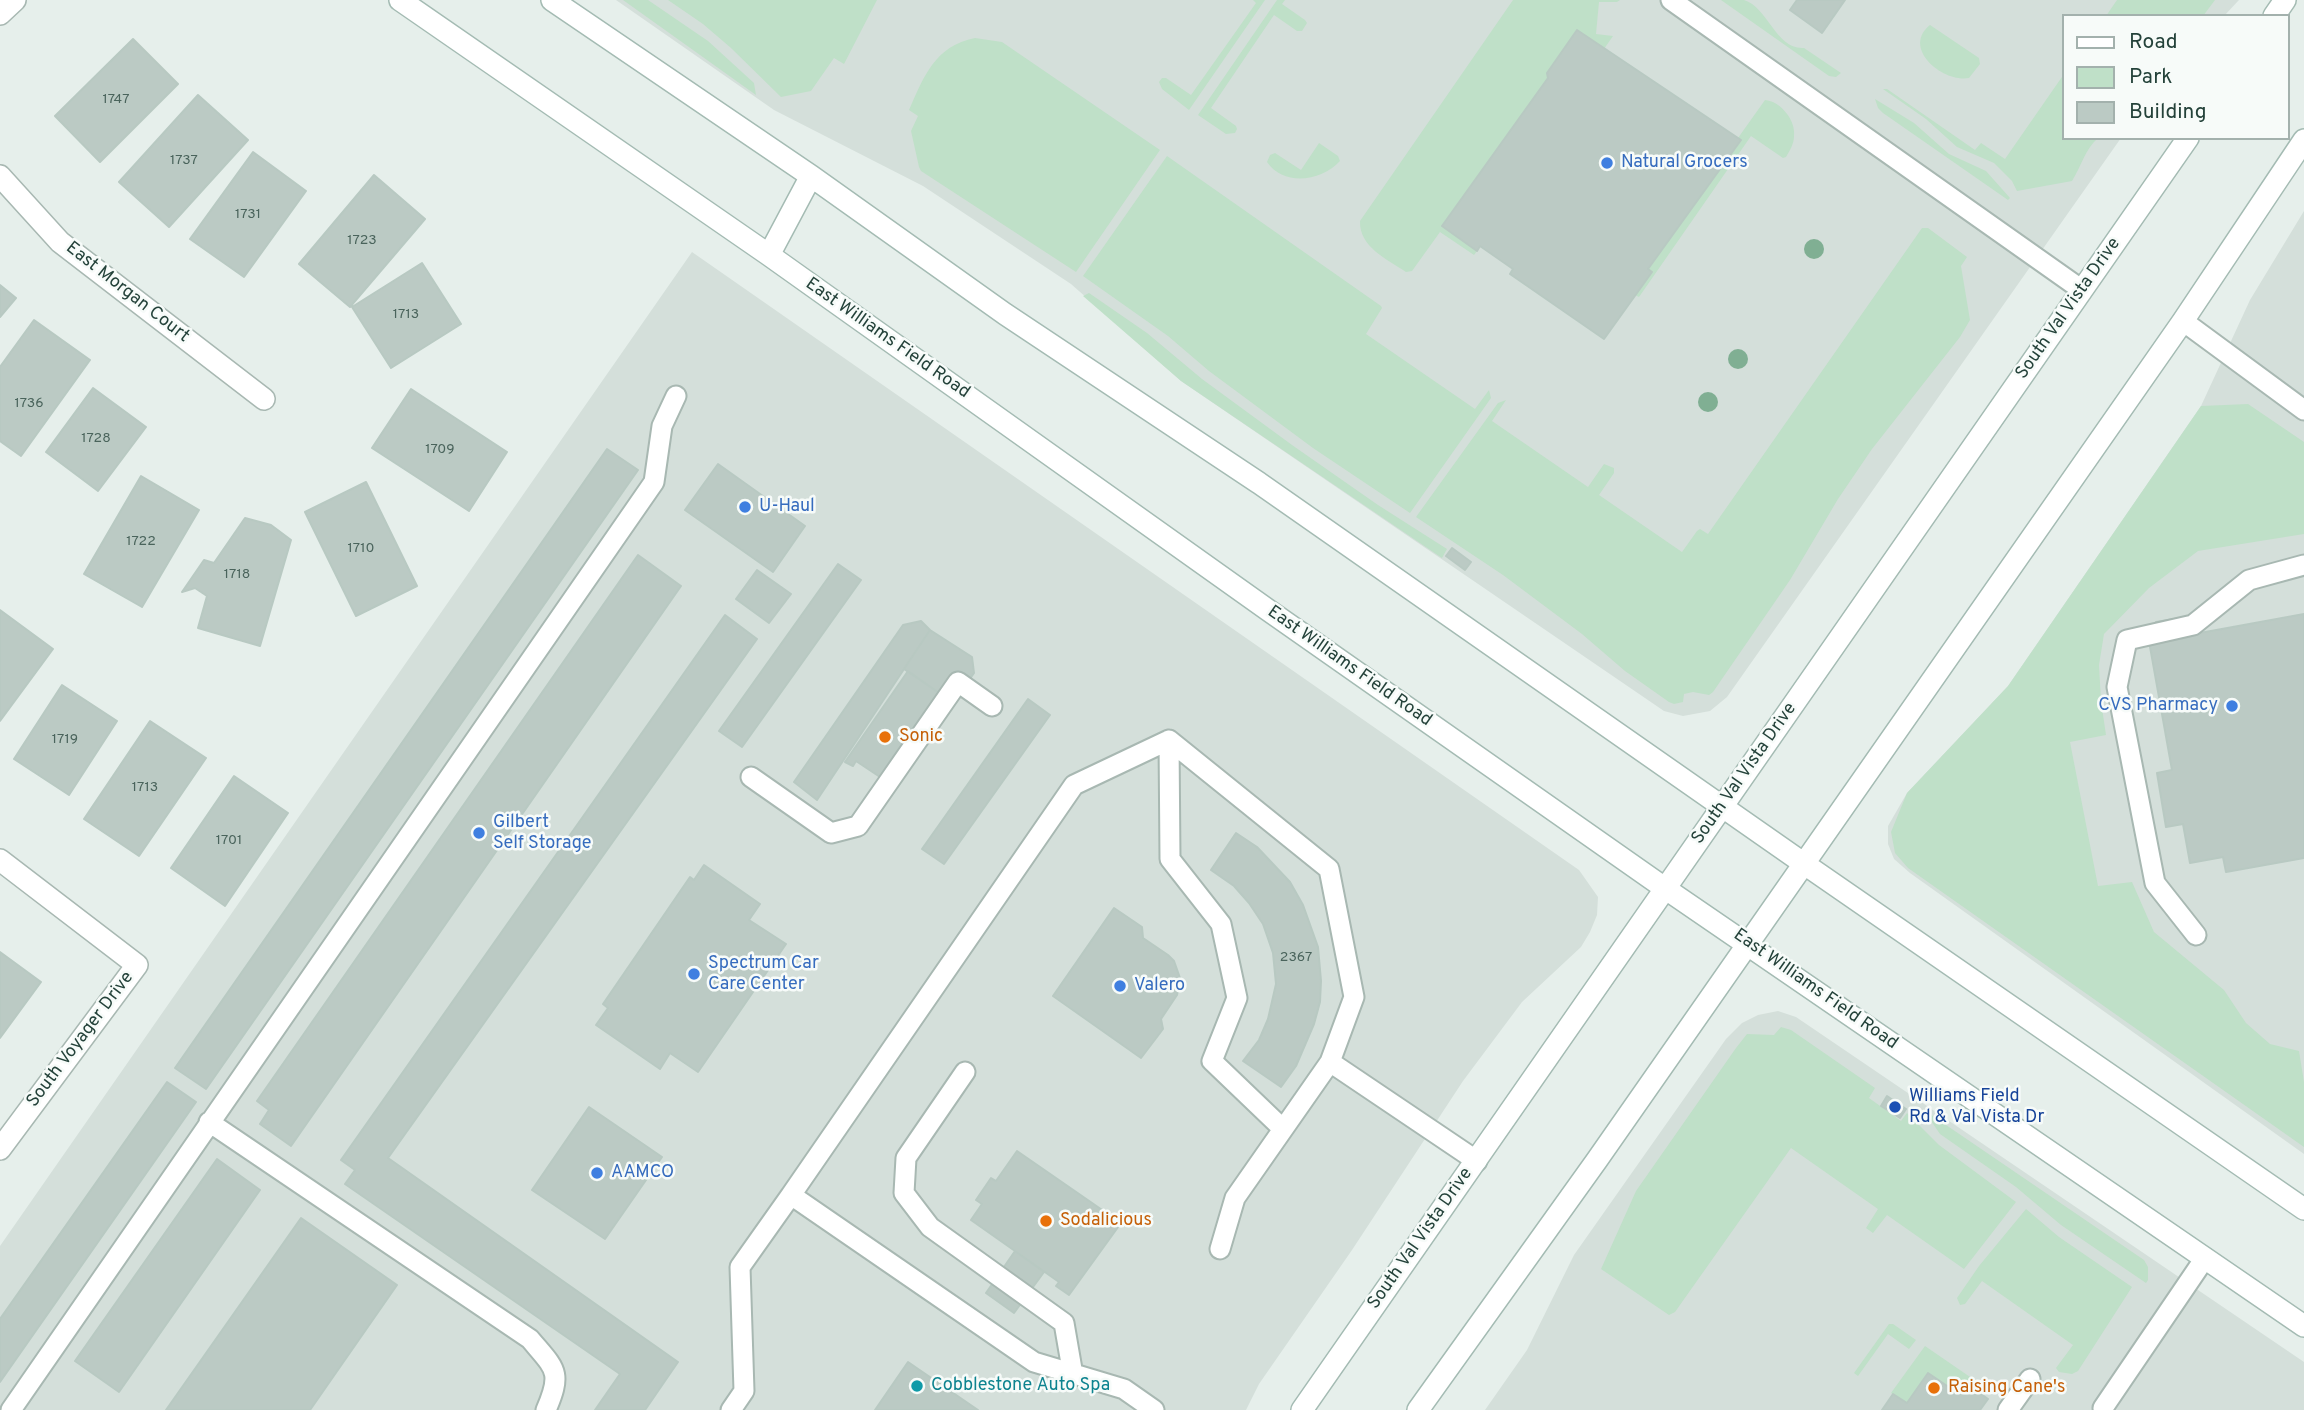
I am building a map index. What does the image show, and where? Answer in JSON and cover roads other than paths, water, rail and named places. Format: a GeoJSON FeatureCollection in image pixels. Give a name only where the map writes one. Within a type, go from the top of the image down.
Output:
{"type":"FeatureCollection","features":[{"type":"Feature","properties":{"kind":"main road"},"geometry":{"type":"LineString","coordinates":[[0,14],[15,0]]}},
{"type":"Feature","properties":{"kind":"main road","name":"East Williams Field Road"},"geometry":{"type":"LineString","coordinates":[[400,0],[769,255],[1666,889],[2304,1326]]}},
{"type":"Feature","properties":{"kind":"main road"},"geometry":{"type":"LineString","coordinates":[[552,0],[811,176],[1005,314],[1259,483],[2304,1209]]}},
{"type":"Feature","properties":{"kind":"main road"},"geometry":{"type":"LineString","coordinates":[[1418,1410],[1605,1149],[2183,321],[2304,139]]}},
{"type":"Feature","properties":{"kind":"main road","name":"South Val Vista Drive"},"geometry":{"type":"LineString","coordinates":[[1302,1410],[2187,140]]}},
{"type":"Feature","properties":{"kind":"main road","name":"East Morgan Court"},"geometry":{"type":"LineString","coordinates":[[0,176],[60,242],[264,399]]}},
{"type":"Feature","properties":{"kind":"main road"},"geometry":{"type":"LineString","coordinates":[[769,255],[811,176]]}},
{"type":"Feature","properties":{"kind":"main road","name":"South Voyager Drive"},"geometry":{"type":"LineString","coordinates":[[0,860],[137,965],[0,1149]]}},
{"type":"Feature","properties":{"kind":"lane"},"geometry":{"type":"LineString","coordinates":[[1671,0],[2082,290]]}},
{"type":"Feature","properties":{"kind":"lane"},"geometry":{"type":"LineString","coordinates":[[2183,321],[2304,410]]}},
{"type":"Feature","properties":{"kind":"lane"},"geometry":{"type":"LineString","coordinates":[[11,1410],[654,482],[663,426],[676,396]]}},
{"type":"Feature","properties":{"kind":"lane"},"geometry":{"type":"LineString","coordinates":[[2196,935],[2155,883],[2117,687],[2127,640],[2193,625],[2249,580],[2304,565]]}},
{"type":"Feature","properties":{"kind":"lane"},"geometry":{"type":"LineString","coordinates":[[751,777],[831,833],[858,826],[958,682],[992,706]]}},
{"type":"Feature","properties":{"kind":"lane"},"geometry":{"type":"LineString","coordinates":[[1169,740],[1329,869],[1354,997],[1330,1062],[1235,1198],[1220,1249]]}},
{"type":"Feature","properties":{"kind":"lane"},"geometry":{"type":"LineString","coordinates":[[1169,740],[1170,859],[1220,924],[1237,998],[1212,1060],[1283,1129]]}},
{"type":"Feature","properties":{"kind":"lane"},"geometry":{"type":"LineString","coordinates":[[731,1410],[744,1391],[740,1267],[1074,785],[1169,740]]}},
{"type":"Feature","properties":{"kind":"lane"},"geometry":{"type":"LineString","coordinates":[[1330,1062],[1476,1160]]}},
{"type":"Feature","properties":{"kind":"lane"},"geometry":{"type":"LineString","coordinates":[[965,1072],[906,1158],[904,1193],[930,1227],[1064,1323],[1073,1375]]}},
{"type":"Feature","properties":{"kind":"lane"},"geometry":{"type":"LineString","coordinates":[[209,1122],[530,1339],[555,1369],[556,1388],[546,1410]]}},
{"type":"Feature","properties":{"kind":"lane"},"geometry":{"type":"LineString","coordinates":[[791,1195],[1034,1362],[1124,1389],[1154,1410]]}},
{"type":"Feature","properties":{"kind":"lane"},"geometry":{"type":"LineString","coordinates":[[2103,1408],[2205,1258]]}},
{"type":"Feature","properties":{"kind":"lane"},"geometry":{"type":"LineString","coordinates":[[2008,1410],[2030,1379]]}},
{"type":"Feature","properties":{"kind":"place","name":"Natural Grocers"},"geometry":{"type":"Point","coordinates":[1607,163]}},
{"type":"Feature","properties":{"kind":"place","name":"U-Haul"},"geometry":{"type":"Point","coordinates":[745,507]}},
{"type":"Feature","properties":{"kind":"place","name":"CVS Pharmacy"},"geometry":{"type":"Point","coordinates":[2232,706]}},
{"type":"Feature","properties":{"kind":"place","name":"Sonic"},"geometry":{"type":"Point","coordinates":[885,737]}},
{"type":"Feature","properties":{"kind":"place","name":"Gilbert Self Storage"},"geometry":{"type":"Point","coordinates":[479,833]}},
{"type":"Feature","properties":{"kind":"place","name":"Spectrum Car Care Center"},"geometry":{"type":"Point","coordinates":[694,974]}},
{"type":"Feature","properties":{"kind":"place","name":"Valero"},"geometry":{"type":"Point","coordinates":[1120,986]}},
{"type":"Feature","properties":{"kind":"place","name":"Williams Field Rd & Val Vista Dr"},"geometry":{"type":"Point","coordinates":[1895,1107]}},
{"type":"Feature","properties":{"kind":"place","name":"AAMCO"},"geometry":{"type":"Point","coordinates":[597,1173]}},
{"type":"Feature","properties":{"kind":"place","name":"Sodalicious"},"geometry":{"type":"Point","coordinates":[1046,1221]}},
{"type":"Feature","properties":{"kind":"place","name":"Cobblestone Auto Spa"},"geometry":{"type":"Point","coordinates":[917,1386]}},
{"type":"Feature","properties":{"kind":"place","name":"Raising Cane's"},"geometry":{"type":"Point","coordinates":[1934,1388]}}]}
